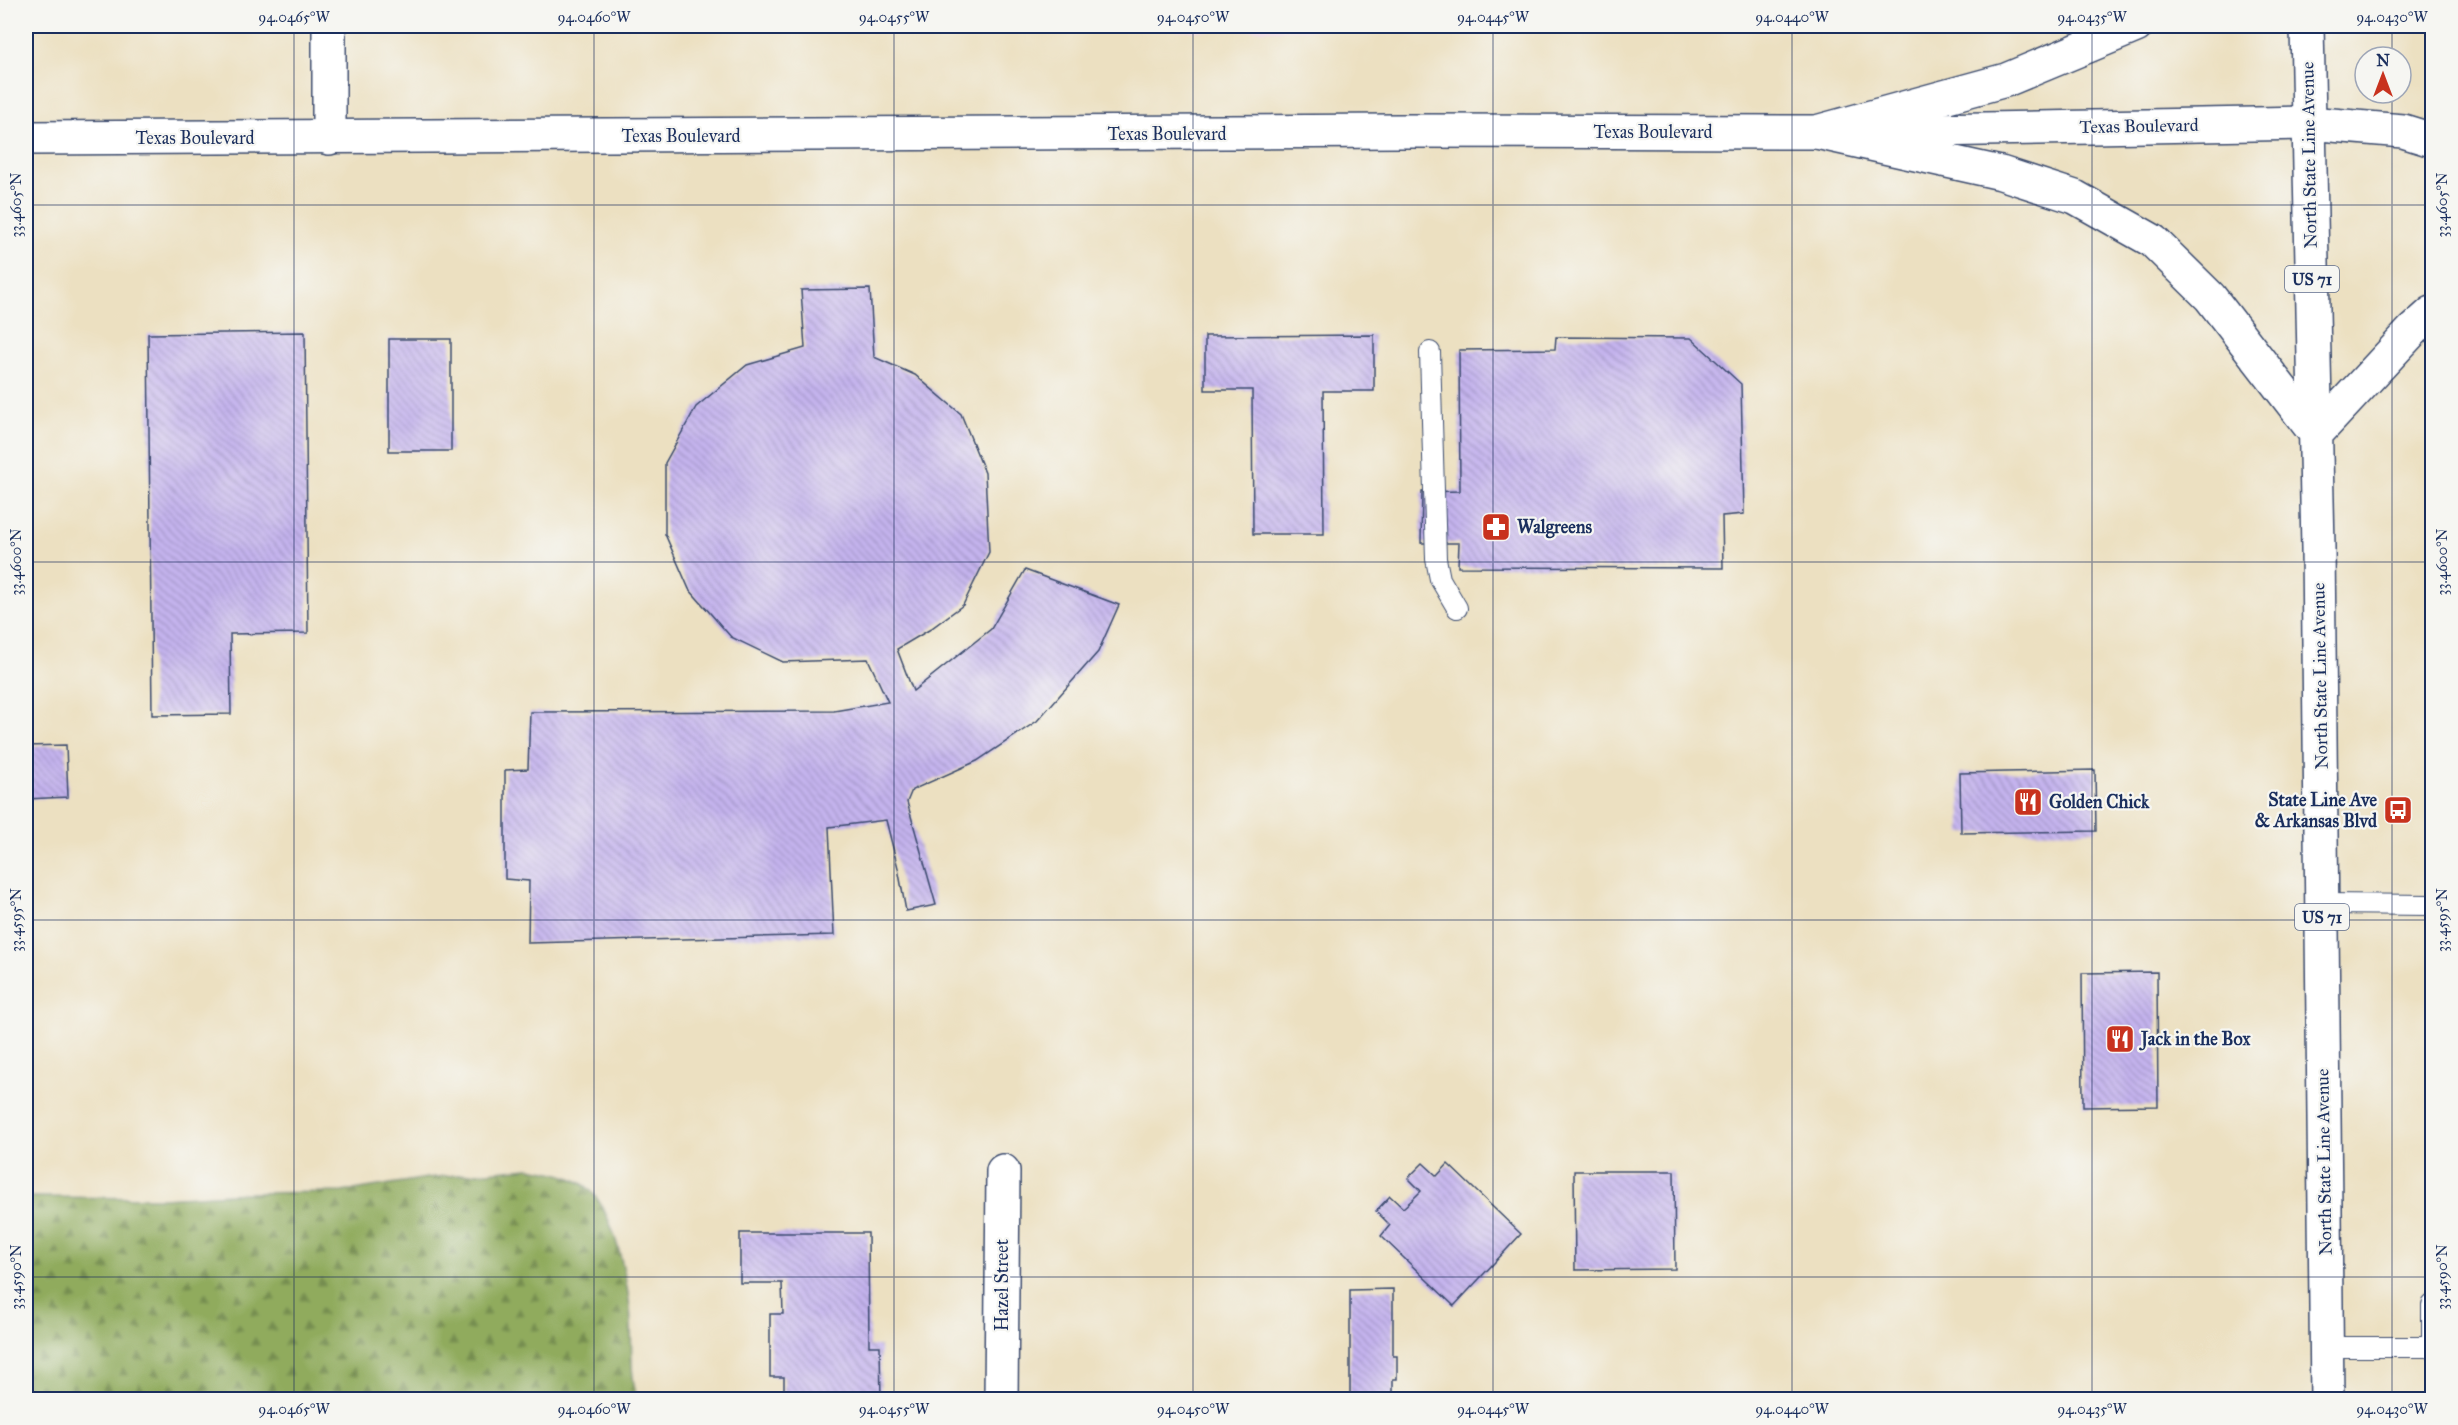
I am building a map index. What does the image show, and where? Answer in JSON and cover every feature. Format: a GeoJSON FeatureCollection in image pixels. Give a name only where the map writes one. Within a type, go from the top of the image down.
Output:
{"type":"FeatureCollection","features":[{"type":"Feature","properties":{"kind":"main road"},"geometry":{"type":"LineString","coordinates":[[329,26],[329,138]]}},
{"type":"Feature","properties":{"kind":"main road"},"geometry":{"type":"LineString","coordinates":[[1816,132],[2006,80],[2136,26]]}},
{"type":"Feature","properties":{"kind":"main road","name":"North State Line Avenue"},"geometry":{"type":"LineString","coordinates":[[2307,26],[2316,434],[2327,1400]]}},
{"type":"Feature","properties":{"kind":"main road","name":"Texas Boulevard"},"geometry":{"type":"LineString","coordinates":[[26,138],[1402,131],[1816,132],[2308,123],[2403,131],[2433,140]]}},
{"type":"Feature","properties":{"kind":"main road"},"geometry":{"type":"LineString","coordinates":[[1816,132],[2001,173],[2075,197],[2153,241],[2210,297],[2316,434],[2412,331],[2433,314]]}},
{"type":"Feature","properties":{"kind":"main road","name":"Hazel Street"},"geometry":{"type":"LineString","coordinates":[[1001,1400],[1003,1171]]}},
{"type":"Feature","properties":{"kind":"lane"},"geometry":{"type":"LineString","coordinates":[[1430,352],[1436,559],[1440,579],[1457,608]]}},
{"type":"Feature","properties":{"kind":"lane"},"geometry":{"type":"LineString","coordinates":[[2322,904],[2433,904]]}},
{"type":"Feature","properties":{"kind":"lane"},"geometry":{"type":"LineString","coordinates":[[2326,1347],[2432,1347],[2433,1305]]}},
{"type":"Feature","properties":{"kind":"shaded area"},"geometry":{"type":"Polygon","coordinates":[[[1177,26],[1468,26],[1468,28],[1177,31],[1177,26]]]}},
{"type":"Feature","properties":{"kind":"green space"},"geometry":{"type":"Polygon","coordinates":[[[528,1168],[548,1171],[581,1183],[592,1192],[609,1221],[621,1258],[628,1294],[633,1376],[637,1399],[31,1399],[26,1388],[26,1197],[163,1198],[248,1193],[342,1192],[427,1178],[528,1168]]]}},
{"type":"Feature","properties":{"kind":"building"},"geometry":{"type":"Polygon","coordinates":[[[870,289],[874,357],[915,375],[961,414],[985,473],[989,552],[963,605],[929,630],[897,649],[913,691],[991,629],[1025,570],[1119,605],[1098,652],[1037,721],[977,761],[912,790],[907,802],[936,905],[906,911],[886,820],[829,827],[834,935],[528,943],[529,881],[505,879],[505,770],[528,769],[530,712],[834,711],[888,702],[868,659],[783,662],[731,637],[689,589],[665,534],[665,463],[696,407],[747,365],[805,348],[801,290],[870,289]]]}},
{"type":"Feature","properties":{"kind":"building"},"geometry":{"type":"Polygon","coordinates":[[[305,332],[308,633],[230,634],[231,714],[152,715],[148,334],[305,332]]]}},
{"type":"Feature","properties":{"kind":"building"},"geometry":{"type":"Polygon","coordinates":[[[1374,335],[1374,391],[1323,391],[1324,534],[1253,534],[1252,390],[1205,390],[1205,336],[1374,335]]]}},
{"type":"Feature","properties":{"kind":"building","name":"Walgreens"},"geometry":{"type":"Polygon","coordinates":[[[1556,337],[1691,338],[1741,384],[1744,514],[1722,516],[1723,568],[1458,567],[1459,543],[1421,543],[1422,492],[1460,491],[1459,350],[1555,349],[1556,337]]]}},
{"type":"Feature","properties":{"kind":"building"},"geometry":{"type":"Polygon","coordinates":[[[389,339],[451,339],[451,451],[389,451],[389,339]]]}},
{"type":"Feature","properties":{"kind":"building"},"geometry":{"type":"Polygon","coordinates":[[[66,745],[68,797],[26,799],[26,746],[66,745]]]}},
{"type":"Feature","properties":{"kind":"building","name":"Golden Chick"},"geometry":{"type":"Polygon","coordinates":[[[2095,770],[2096,831],[1961,833],[1960,773],[2095,770]]]}},
{"type":"Feature","properties":{"kind":"building","name":"Jack in the Box"},"geometry":{"type":"Polygon","coordinates":[[[2157,972],[2158,1106],[2083,1107],[2082,973],[2157,972]]]}},
{"type":"Feature","properties":{"kind":"building"},"geometry":{"type":"Polygon","coordinates":[[[1423,1163],[1437,1176],[1448,1164],[1521,1234],[1454,1306],[1381,1236],[1390,1225],[1376,1211],[1390,1196],[1403,1208],[1421,1191],[1408,1178],[1423,1163]]]}},
{"type":"Feature","properties":{"kind":"building"},"geometry":{"type":"Polygon","coordinates":[[[1574,1171],[1674,1171],[1675,1269],[1575,1270],[1574,1171]]]}},
{"type":"Feature","properties":{"kind":"building"},"geometry":{"type":"Polygon","coordinates":[[[740,1233],[868,1233],[869,1346],[880,1346],[881,1400],[784,1400],[784,1377],[770,1377],[770,1314],[783,1314],[782,1283],[740,1283],[740,1233]]]}},
{"type":"Feature","properties":{"kind":"building"},"geometry":{"type":"Polygon","coordinates":[[[1393,1289],[1393,1356],[1397,1356],[1397,1379],[1393,1379],[1393,1400],[1350,1400],[1350,1290],[1393,1289]]]}},
{"type":"Feature","properties":{"kind":"place","name":"Walgreens"},"geometry":{"type":"Point","coordinates":[1496,527]}},
{"type":"Feature","properties":{"kind":"place","name":"Golden Chick"},"geometry":{"type":"Point","coordinates":[2028,802]}},
{"type":"Feature","properties":{"kind":"place","name":"State Line Ave & Arkansas Blvd"},"geometry":{"type":"Point","coordinates":[2398,810]}},
{"type":"Feature","properties":{"kind":"place","name":"Jack in the Box"},"geometry":{"type":"Point","coordinates":[2120,1039]}}]}
